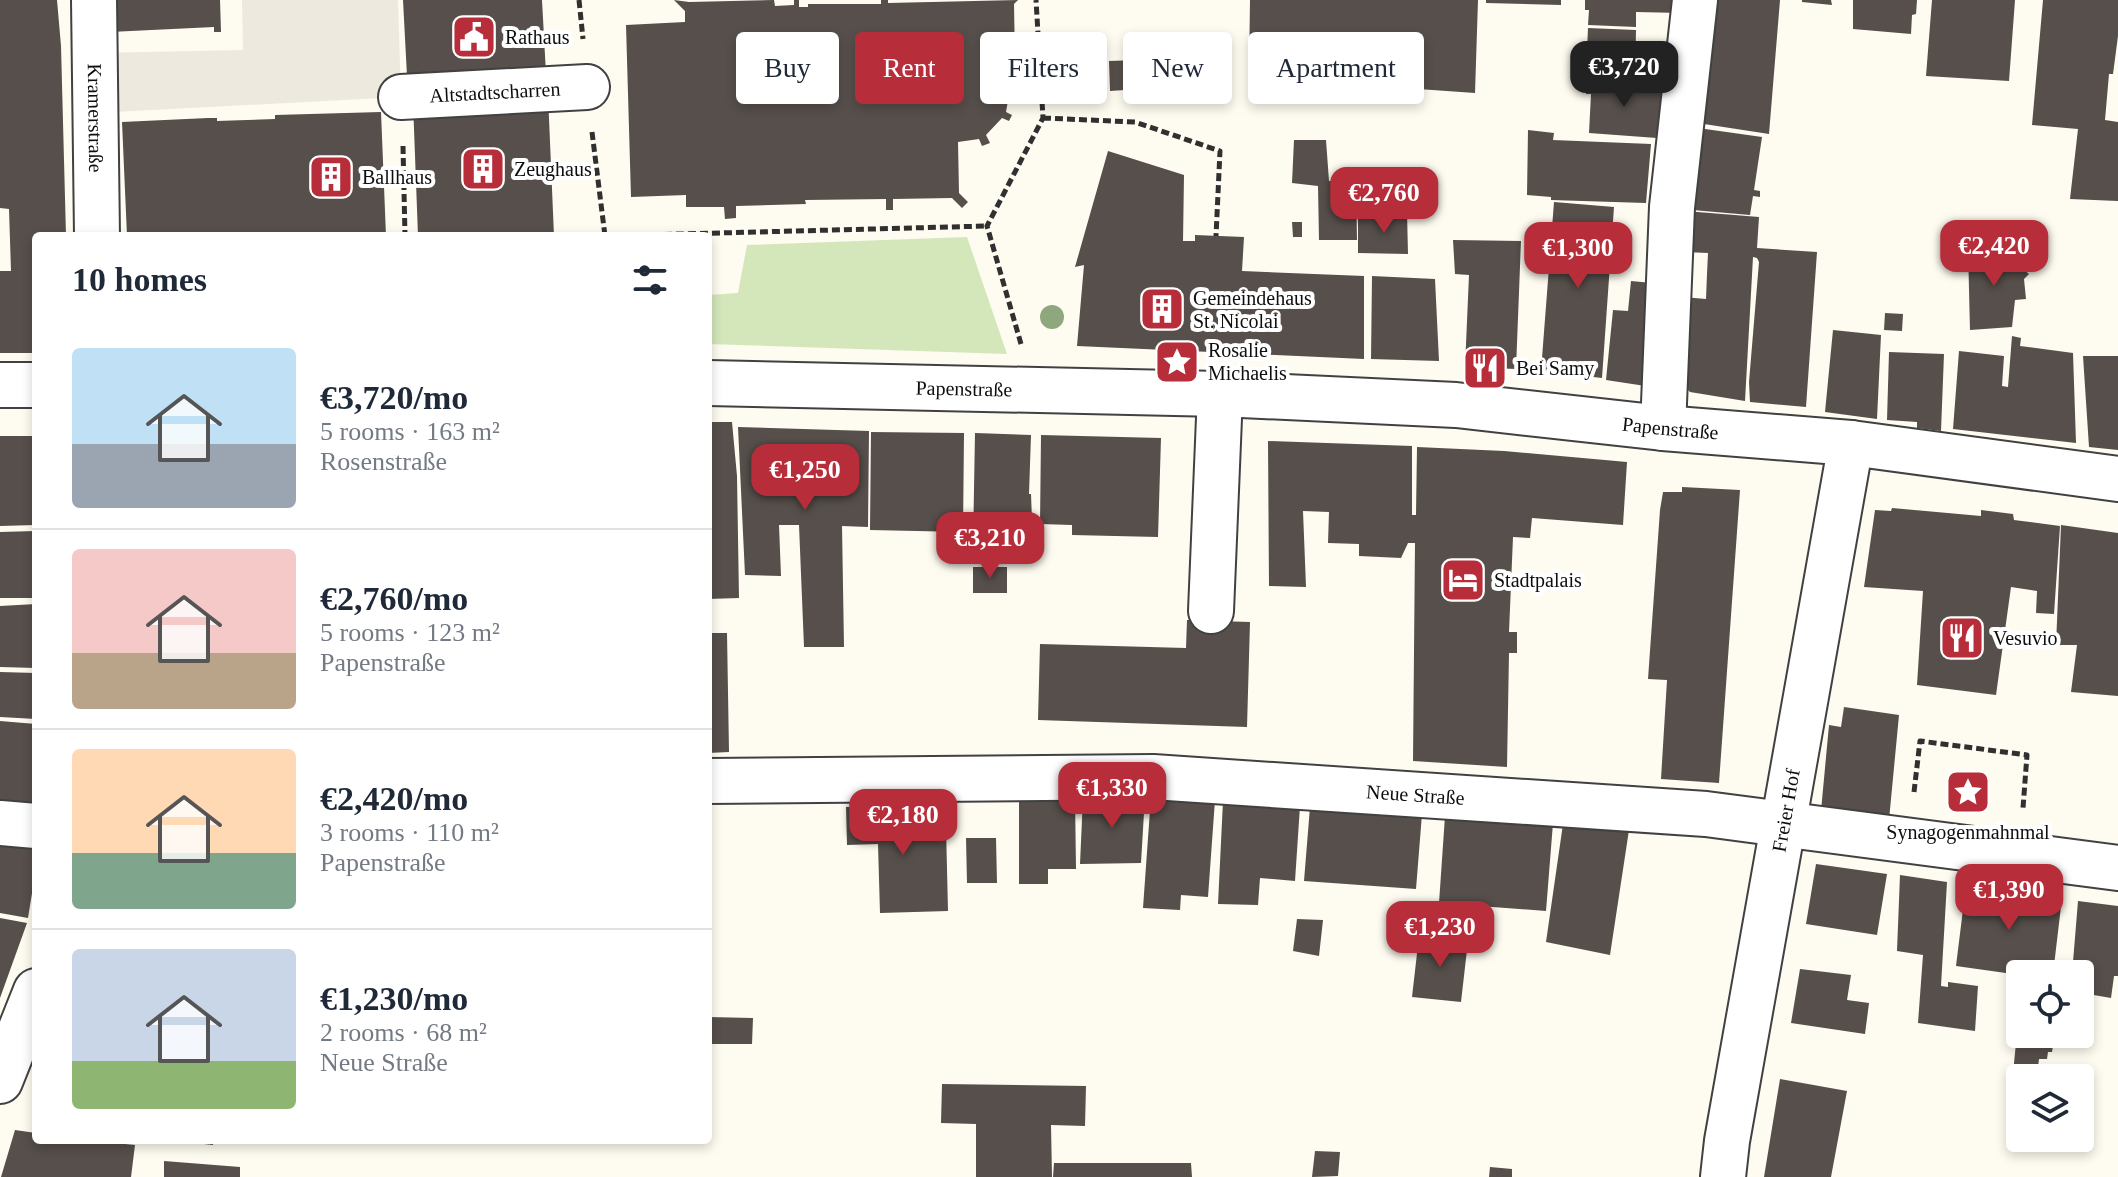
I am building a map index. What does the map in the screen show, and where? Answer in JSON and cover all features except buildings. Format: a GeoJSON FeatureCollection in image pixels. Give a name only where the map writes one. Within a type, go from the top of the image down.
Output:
{"type":"FeatureCollection","features":[{"type":"Feature","properties":{"kind":"street","name":"Kramerstraße"},"geometry":{"type":"LineString","coordinates":[[94,0],[97,232]]}},
{"type":"Feature","properties":{"kind":"street"},"geometry":{"type":"LineString","coordinates":[[1663,428],[1672,207],[1695,0]]}},
{"type":"Feature","properties":{"kind":"street","name":"Altstadtscharren"},"geometry":{"type":"LineString","coordinates":[[401,97],[587,87]]}},
{"type":"Feature","properties":{"kind":"street","name":"Papenstraße"},"geometry":{"type":"LineString","coordinates":[[712,383],[1220,394],[1456,405],[1663,428],[1851,443],[2118,479]]}},
{"type":"Feature","properties":{"kind":"street"},"geometry":{"type":"LineString","coordinates":[[0,385],[32,385]]}},
{"type":"Feature","properties":{"kind":"street"},"geometry":{"type":"LineString","coordinates":[[1211,611],[1220,394]]}},
{"type":"Feature","properties":{"kind":"street","name":"Freier Hof"},"geometry":{"type":"LineString","coordinates":[[1723,1177],[1729,1125],[1851,443]]}},
{"type":"Feature","properties":{"kind":"street","name":"Neue Straße"},"geometry":{"type":"LineString","coordinates":[[712,781],[1153,777],[1621,807],[1782,824],[2118,868]]}},
{"type":"Feature","properties":{"kind":"street"},"geometry":{"type":"LineString","coordinates":[[0,823],[32,826]]}},
{"type":"Feature","properties":{"kind":"street"},"geometry":{"type":"LineString","coordinates":[[0,1081],[32,1001]]}},
{"type":"Feature","properties":{"kind":"path"},"geometry":{"type":"LineString","coordinates":[[1034,391],[987,226],[1043,118],[1036,0]]}},
{"type":"Feature","properties":{"kind":"path"},"geometry":{"type":"LineString","coordinates":[[401,97],[405,232]]}},
{"type":"Feature","properties":{"kind":"path"},"geometry":{"type":"LineString","coordinates":[[1043,118],[1135,122],[1220,151],[1216,236]]}},
{"type":"Feature","properties":{"kind":"path"},"geometry":{"type":"LineString","coordinates":[[712,233],[987,226]]}},
{"type":"Feature","properties":{"kind":"path"},"geometry":{"type":"LineString","coordinates":[[1909,841],[1920,741],[2027,755],[2018,855]]}},
{"type":"Feature","properties":{"kind":"green space"},"geometry":{"type":"Polygon","coordinates":[[[967,237],[1007,354],[712,344],[712,295],[738,293],[747,245],[967,237]]]}},
{"type":"Feature","properties":{"kind":"shaded area"},"geometry":{"type":"Polygon","coordinates":[[[242,0],[398,0],[401,97],[95,113],[96,53],[243,50],[242,0]]]}},
{"type":"Feature","properties":{"kind":"place","name":"Rathaus"},"geometry":{"type":"Point","coordinates":[474,37]}},
{"type":"Feature","properties":{"kind":"place","name":"Zeughaus"},"geometry":{"type":"Point","coordinates":[483,169]}},
{"type":"Feature","properties":{"kind":"place","name":"Ballhaus"},"geometry":{"type":"Point","coordinates":[331,177]}},
{"type":"Feature","properties":{"kind":"place","name":"Gemeindehaus St. Nicolai"},"geometry":{"type":"Point","coordinates":[1162,309]}},
{"type":"Feature","properties":{"kind":"place","name":"Rosalie Michaelis"},"geometry":{"type":"Point","coordinates":[1177,362]}},
{"type":"Feature","properties":{"kind":"place","name":"Bei Samy"},"geometry":{"type":"Point","coordinates":[1485,368]}},
{"type":"Feature","properties":{"kind":"place","name":"Stadtpalais"},"geometry":{"type":"Point","coordinates":[1463,580]}},
{"type":"Feature","properties":{"kind":"place","name":"Vesuvio"},"geometry":{"type":"Point","coordinates":[1962,638]}},
{"type":"Feature","properties":{"kind":"place","name":"Synagogenmahnmal"},"geometry":{"type":"Point","coordinates":[1968,792]}}]}
